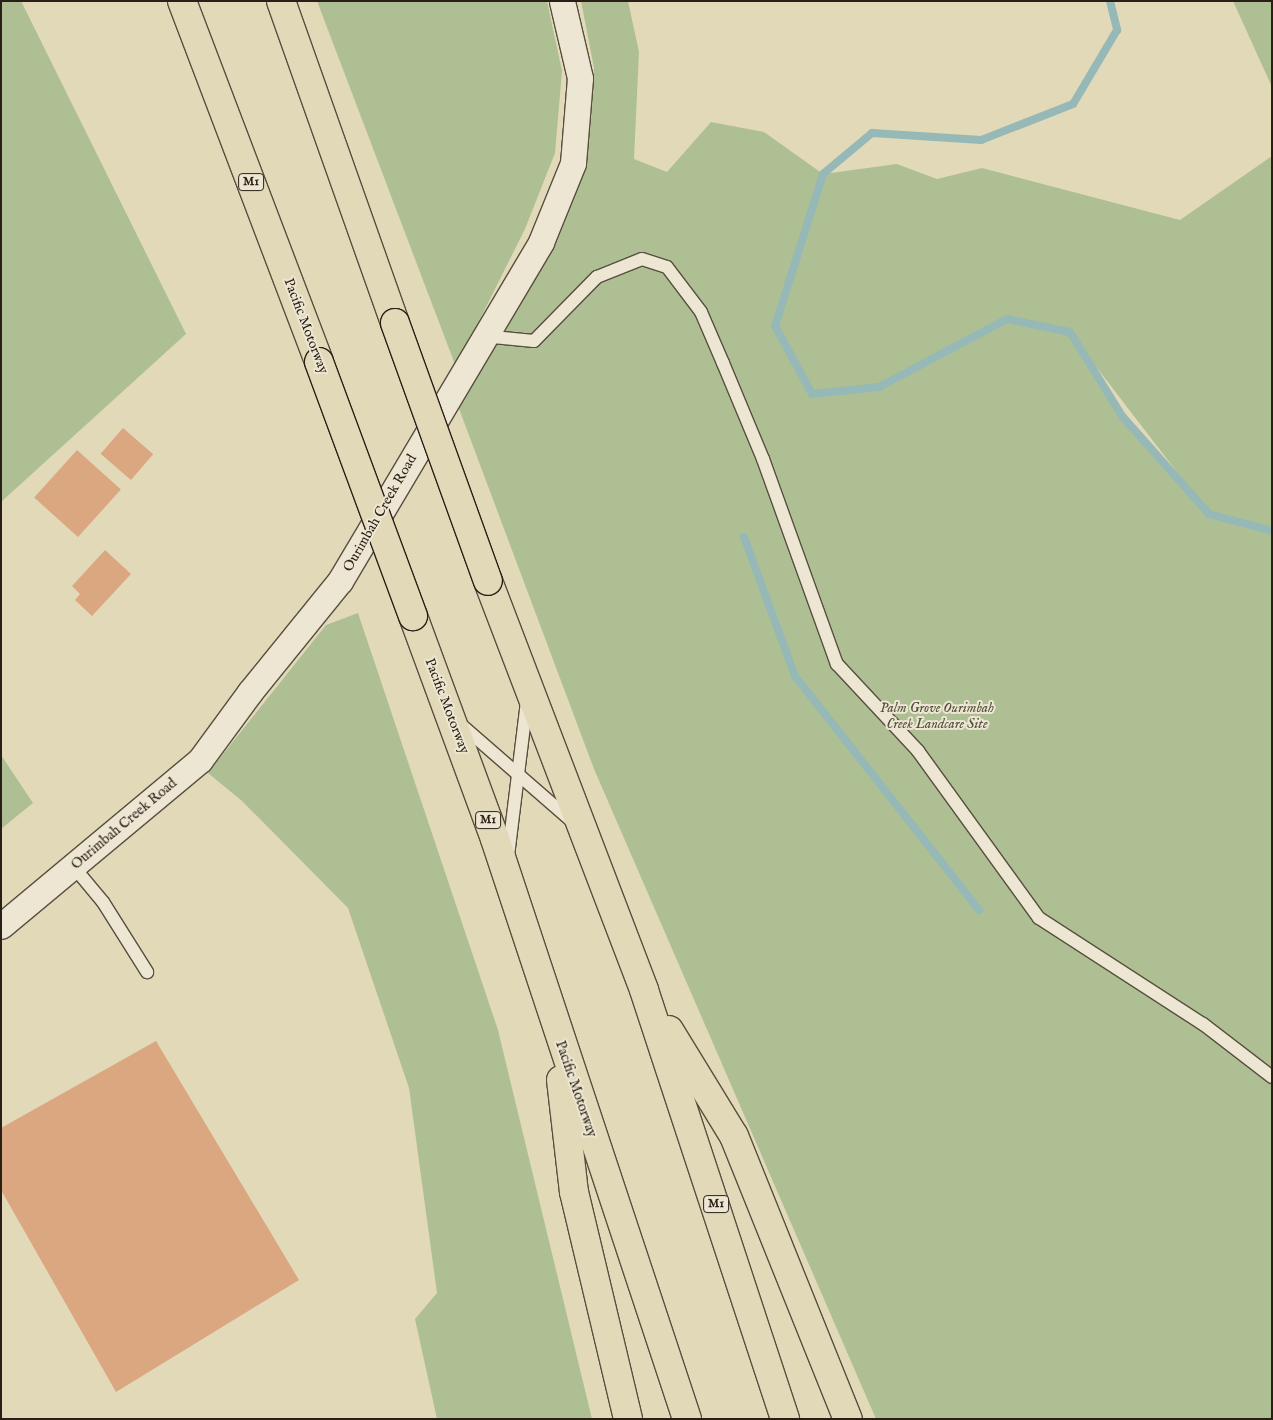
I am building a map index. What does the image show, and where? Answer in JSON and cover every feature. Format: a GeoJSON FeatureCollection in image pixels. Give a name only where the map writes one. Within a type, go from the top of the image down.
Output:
{"type":"FeatureCollection","features":[{"type":"Feature","properties":{"kind":"highway","name":"Pacific Motorway"},"geometry":{"type":"LineString","coordinates":[[182,1],[451,717],[506,874],[687,1419]]}},
{"type":"Feature","properties":{"kind":"highway","name":"M1"},"geometry":{"type":"LineString","coordinates":[[281,1],[488,581],[644,990],[785,1419]]}},
{"type":"Feature","properties":{"kind":"highway"},"geometry":{"type":"LineString","coordinates":[[644,990],[734,1136],[848,1419]]}},
{"type":"Feature","properties":{"kind":"highway"},"geometry":{"type":"LineString","coordinates":[[555,1026],[574,1192],[628,1419]]}},
{"type":"Feature","properties":{"kind":"street","name":"Ourimbah Creek Road"},"geometry":{"type":"LineString","coordinates":[[1,926],[200,760],[250,692],[340,582],[486,332],[541,242],[573,163],[580,78],[562,1]]}},
{"type":"Feature","properties":{"kind":"lane"},"geometry":{"type":"LineString","coordinates":[[486,332],[493,337],[534,341],[597,277],[642,259],[667,267],[701,312],[724,363],[763,459],[837,664],[918,751],[1039,918],[1203,1024],[1272,1077]]}},
{"type":"Feature","properties":{"kind":"lane"},"geometry":{"type":"LineString","coordinates":[[506,874],[529,690]]}},
{"type":"Feature","properties":{"kind":"lane"},"geometry":{"type":"LineString","coordinates":[[451,717],[583,832]]}},
{"type":"Feature","properties":{"kind":"lane"},"geometry":{"type":"LineString","coordinates":[[73,866],[104,902],[147,972]]}},
{"type":"Feature","properties":{"kind":"green space"},"geometry":{"type":"Polygon","coordinates":[[[1,1],[21,1],[186,334],[1,502],[1,1]]]}},
{"type":"Feature","properties":{"kind":"green space"},"geometry":{"type":"Polygon","coordinates":[[[317,1],[547,1],[562,71],[555,153],[525,229],[456,367],[317,1]]]}},
{"type":"Feature","properties":{"kind":"green space","name":"Palm Grove Ourimbah Creek Landcare Site"},"geometry":{"type":"Polygon","coordinates":[[[581,1],[628,1],[639,52],[634,159],[667,172],[711,122],[764,132],[823,174],[897,164],[937,179],[982,168],[1180,220],[1272,156],[1272,1419],[876,1419],[594,769],[458,406],[585,161],[594,68],[581,1]],[[1074,338],[1122,416],[1203,506],[1074,338]]]}},
{"type":"Feature","properties":{"kind":"green space"},"geometry":{"type":"Polygon","coordinates":[[[1233,1],[1272,1],[1272,87],[1233,1]]]}},
{"type":"Feature","properties":{"kind":"green space"},"geometry":{"type":"Polygon","coordinates":[[[358,613],[498,1030],[592,1419],[437,1419],[415,1319],[437,1293],[409,1088],[348,908],[242,801],[208,773],[326,625],[358,613]]]}},
{"type":"Feature","properties":{"kind":"green space"},"geometry":{"type":"Polygon","coordinates":[[[1,755],[33,803],[1,829],[1,755]]]}},
{"type":"Feature","properties":{"kind":"building"},"geometry":{"type":"Polygon","coordinates":[[[123,428],[153,454],[131,480],[101,454],[123,428]]]}},
{"type":"Feature","properties":{"kind":"building"},"geometry":{"type":"Polygon","coordinates":[[[77,450],[121,489],[78,537],[34,498],[77,450]]]}},
{"type":"Feature","properties":{"kind":"building"},"geometry":{"type":"Polygon","coordinates":[[[105,550],[131,574],[92,616],[75,600],[80,594],[72,586],[105,550]]]}},
{"type":"Feature","properties":{"kind":"building"},"geometry":{"type":"Polygon","coordinates":[[[156,1041],[299,1280],[116,1392],[1,1190],[1,1128],[156,1041]]]}},
{"type":"Feature","properties":{"kind":"waterway"},"geometry":{"type":"LineString","coordinates":[[1110,1],[1117,30],[1073,104],[981,140],[872,133],[823,174],[775,326],[812,394],[879,387],[1007,319],[1070,332],[1122,416],[1209,514],[1272,531]]}},
{"type":"Feature","properties":{"kind":"waterway"},"geometry":{"type":"LineString","coordinates":[[744,537],[795,676],[979,910]]}}]}
